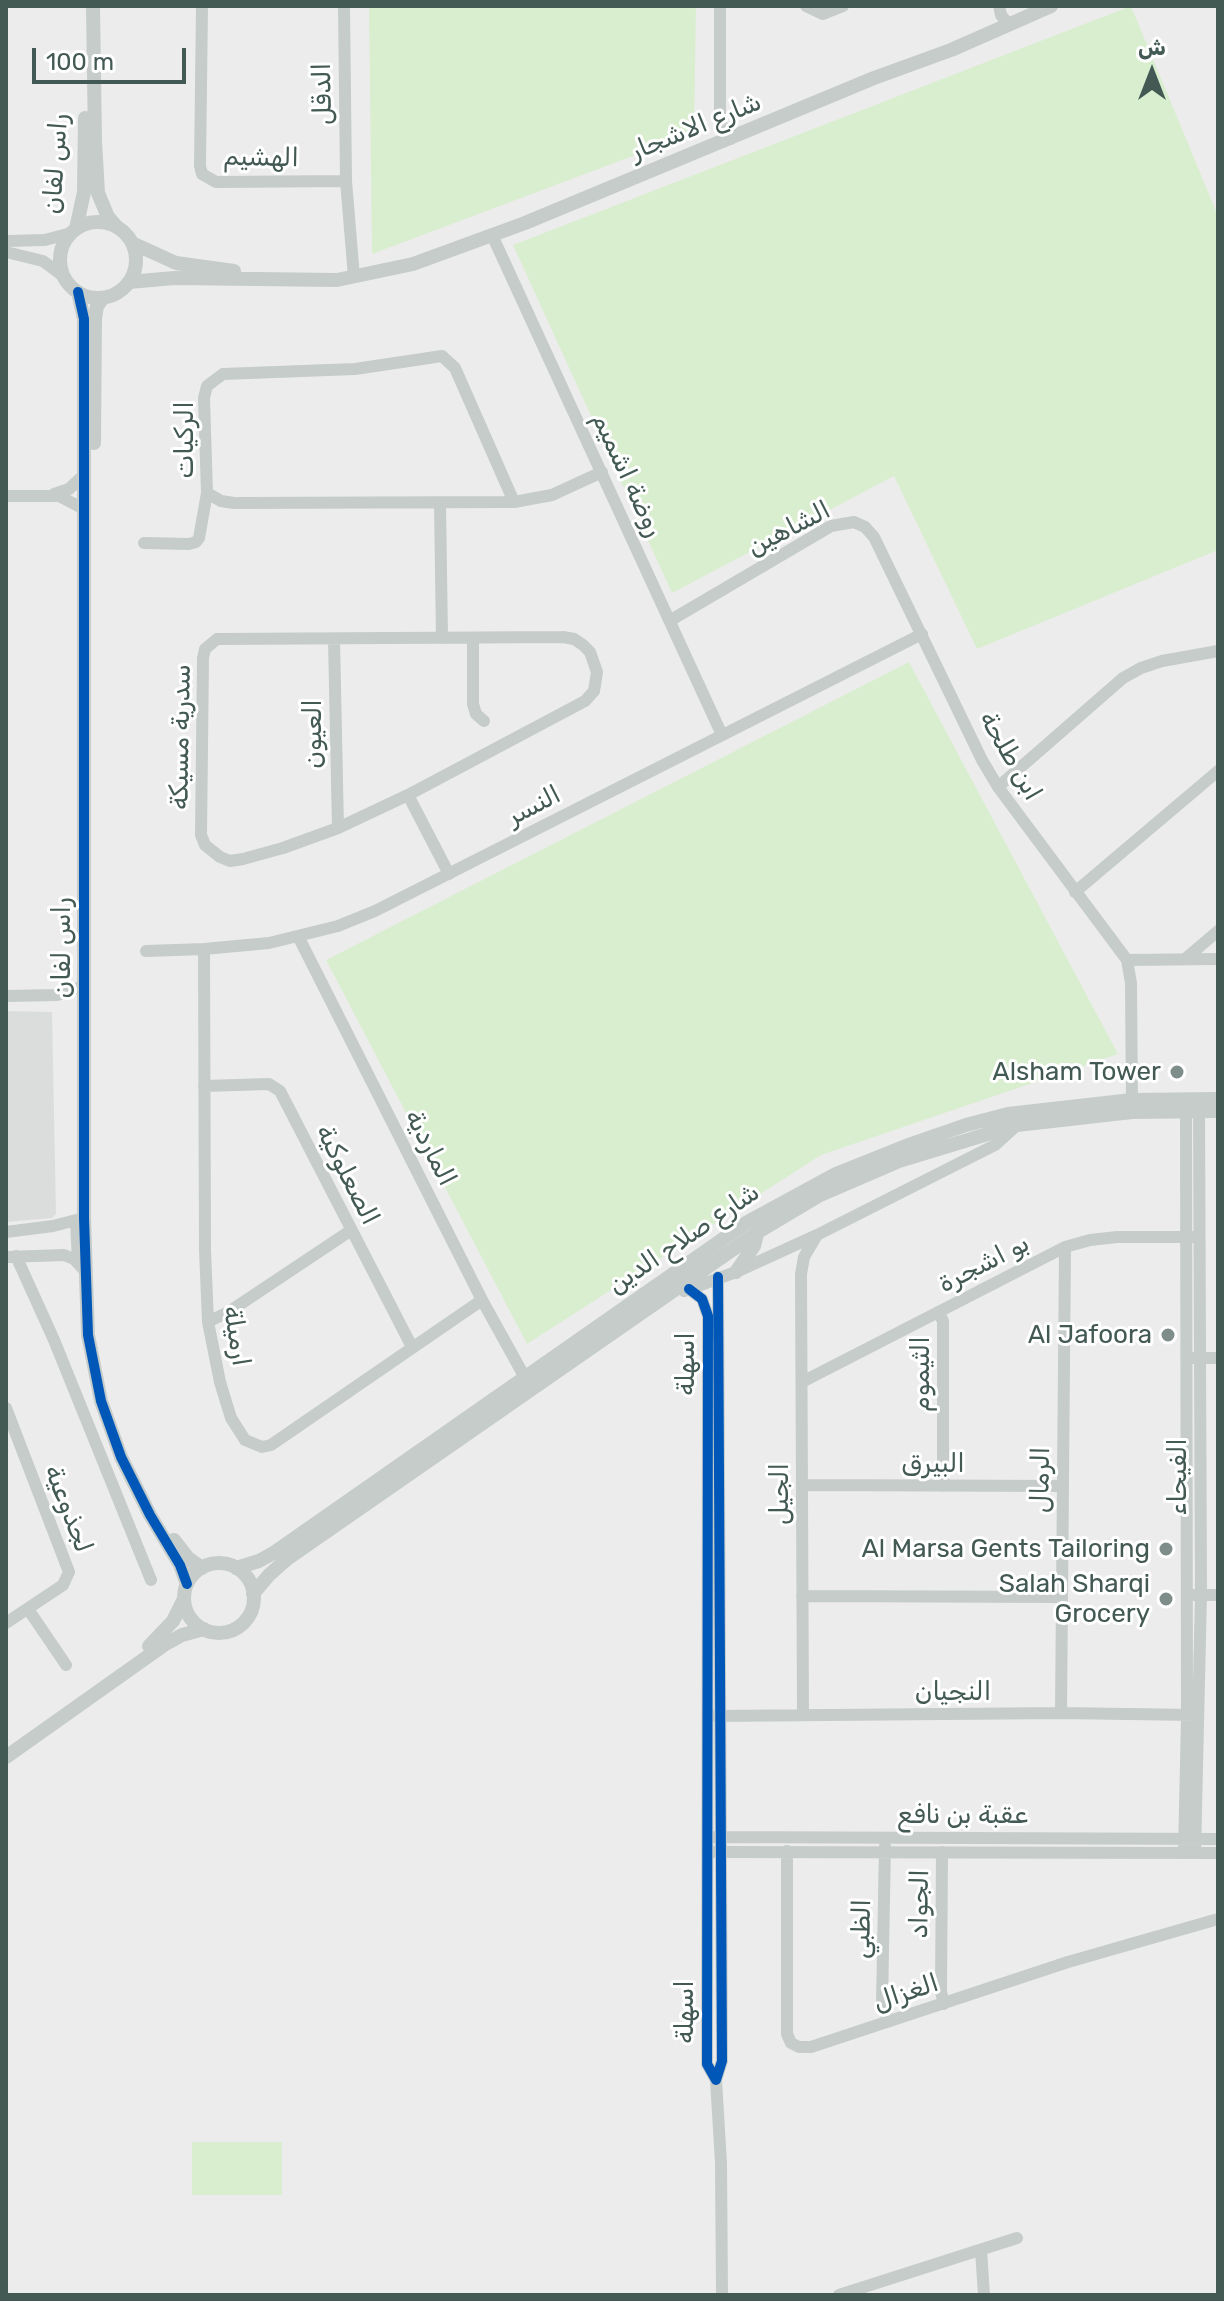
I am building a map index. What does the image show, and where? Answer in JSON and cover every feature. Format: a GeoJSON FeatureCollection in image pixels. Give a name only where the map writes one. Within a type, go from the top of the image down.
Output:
{"type":"FeatureCollection","features":[{"type":"Feature","properties":{"kind":"street","name":"راس لفان"},"geometry":{"type":"LineString","coordinates":[[73,231],[85,180],[85,6]]}},
{"type":"Feature","properties":{"kind":"street","name":"راس لفان"},"geometry":{"type":"LineString","coordinates":[[93,6],[98,193],[116,227]]}},
{"type":"Feature","properties":{"kind":"street","name":"الهشيم"},"geometry":{"type":"LineString","coordinates":[[202,6],[202,174],[216,182],[346,181]]}},
{"type":"Feature","properties":{"kind":"street","name":"الدقل"},"geometry":{"type":"LineString","coordinates":[[344,6],[346,181],[354,277]]}},
{"type":"Feature","properties":{"kind":"street"},"geometry":{"type":"LineString","coordinates":[[720,6],[720,122],[730,139]]}},
{"type":"Feature","properties":{"kind":"street"},"geometry":{"type":"LineString","coordinates":[[806,6],[823,14],[843,6]]}},
{"type":"Feature","properties":{"kind":"street"},"geometry":{"type":"LineString","coordinates":[[999,6],[1001,15],[1009,25]]}},
{"type":"Feature","properties":{"kind":"street","name":"شارع الاشجار"},"geometry":{"type":"LineString","coordinates":[[129,282],[174,278],[330,281],[413,264],[730,139],[1051,6]]}},
{"type":"Feature","properties":{"kind":"street"},"geometry":{"type":"LineString","coordinates":[[6,241],[45,240],[100,222],[116,227],[132,243],[136,259],[129,282],[120,291],[94,298],[78,292],[43,261],[6,252]]}},
{"type":"Feature","properties":{"kind":"street"},"geometry":{"type":"LineString","coordinates":[[63,276],[60,253],[73,231]]}},
{"type":"Feature","properties":{"kind":"street","name":"روضة اشميم"},"geometry":{"type":"LineString","coordinates":[[492,235],[722,735]]}},
{"type":"Feature","properties":{"kind":"street","name":"شارع الاشجار"},"geometry":{"type":"LineString","coordinates":[[132,243],[176,263],[232,271],[354,277]]}},
{"type":"Feature","properties":{"kind":"street","name":"راس لفان"},"geometry":{"type":"LineString","coordinates":[[78,292],[84,319],[82,1267],[88,1335],[101,1401],[121,1457],[180,1565],[186,1592]]}},
{"type":"Feature","properties":{"kind":"street","name":"راس لفان"},"geometry":{"type":"LineString","coordinates":[[103,298],[97,306],[95,318],[91,1133],[95,1306],[102,1366],[129,1455],[175,1542],[188,1558],[202,1568]]}},
{"type":"Feature","properties":{"kind":"street","name":"الركيات"},"geometry":{"type":"LineString","coordinates":[[514,502],[455,368],[442,356],[355,369],[223,374],[207,386],[204,398],[207,493],[221,501],[440,503],[514,502],[530,501],[552,495],[602,472]]}},
{"type":"Feature","properties":{"kind":"street"},"geometry":{"type":"LineString","coordinates":[[49,495],[69,489],[84,475]]}},
{"type":"Feature","properties":{"kind":"street"},"geometry":{"type":"LineString","coordinates":[[144,543],[196,542],[207,493]]}},
{"type":"Feature","properties":{"kind":"street"},"geometry":{"type":"LineString","coordinates":[[6,496],[49,495],[68,499],[84,509]]}},
{"type":"Feature","properties":{"kind":"street"},"geometry":{"type":"LineString","coordinates":[[440,503],[442,638]]}},
{"type":"Feature","properties":{"kind":"street","name":"الشاهين"},"geometry":{"type":"LineString","coordinates":[[671,620],[831,526],[854,522],[865,527],[874,537],[922,634]]}},
{"type":"Feature","properties":{"kind":"street","name":"النسر"},"geometry":{"type":"LineString","coordinates":[[146,951],[204,949],[299,938],[375,911],[922,634]]}},
{"type":"Feature","properties":{"kind":"street","name":"ابن طلحة"},"geometry":{"type":"LineString","coordinates":[[922,634],[998,787],[1127,960]]}},
{"type":"Feature","properties":{"kind":"street"},"geometry":{"type":"LineString","coordinates":[[473,638],[473,704],[476,714],[484,721]]}},
{"type":"Feature","properties":{"kind":"street","name":"سدرية مسيكة"},"geometry":{"type":"LineString","coordinates":[[473,638],[574,639],[590,652],[597,672],[594,691],[585,701],[408,795],[338,828],[283,848],[230,861],[212,852],[201,835],[203,658],[205,649],[217,639],[473,638]]}},
{"type":"Feature","properties":{"kind":"street","name":"العيون"},"geometry":{"type":"LineString","coordinates":[[334,640],[338,828]]}},
{"type":"Feature","properties":{"kind":"street"},"geometry":{"type":"LineString","coordinates":[[998,787],[1123,678],[1162,661],[1218,651]]}},
{"type":"Feature","properties":{"kind":"street"},"geometry":{"type":"LineString","coordinates":[[1075,892],[1218,771]]}},
{"type":"Feature","properties":{"kind":"street"},"geometry":{"type":"LineString","coordinates":[[408,795],[449,874]]}},
{"type":"Feature","properties":{"kind":"street"},"geometry":{"type":"LineString","coordinates":[[1185,959],[1218,931]]}},
{"type":"Feature","properties":{"kind":"street","name":"الماردية"},"geometry":{"type":"LineString","coordinates":[[299,938],[482,1300],[528,1383]]}},
{"type":"Feature","properties":{"kind":"street","name":"ارميلة"},"geometry":{"type":"LineString","coordinates":[[204,949],[208,1322],[231,1418],[245,1440],[262,1447],[271,1445],[482,1300]]}},
{"type":"Feature","properties":{"kind":"street"},"geometry":{"type":"LineString","coordinates":[[1132,1106],[1131,983],[1127,960],[1218,959]]}},
{"type":"Feature","properties":{"kind":"street"},"geometry":{"type":"LineString","coordinates":[[6,996],[57,995],[84,986]]}},
{"type":"Feature","properties":{"kind":"street"},"geometry":{"type":"LineString","coordinates":[[57,995],[84,1003]]}},
{"type":"Feature","properties":{"kind":"street","name":"الصعلوكية"},"geometry":{"type":"LineString","coordinates":[[204,1086],[269,1084],[280,1091],[412,1347]]}},
{"type":"Feature","properties":{"kind":"street","name":"شارع صلاح الدين"},"geometry":{"type":"LineString","coordinates":[[1193,1106],[1218,1099]]}},
{"type":"Feature","properties":{"kind":"street","name":"شارع صلاح الدين"},"geometry":{"type":"LineString","coordinates":[[236,1568],[275,1552],[528,1383],[752,1227],[820,1195],[887,1166],[1016,1119],[1132,1106],[1193,1106],[1218,1111]]}},
{"type":"Feature","properties":{"kind":"street","name":"الفيحاء"},"geometry":{"type":"LineString","coordinates":[[1192,1715],[1187,1595],[1193,1358],[1193,1106]]}},
{"type":"Feature","properties":{"kind":"street","name":"شارع صلاح الدين"},"geometry":{"type":"LineString","coordinates":[[666,1296],[736,1272],[776,1254],[995,1145],[1016,1119]]}},
{"type":"Feature","properties":{"kind":"street"},"geometry":{"type":"LineString","coordinates":[[6,1232],[80,1220]]}},
{"type":"Feature","properties":{"kind":"street"},"geometry":{"type":"LineString","coordinates":[[736,1272],[754,1246],[752,1227]]}},
{"type":"Feature","properties":{"kind":"street","name":"شارع صلاح الدين"},"geometry":{"type":"LineString","coordinates":[[253,1594],[287,1559],[528,1383],[666,1296],[752,1227]]}},
{"type":"Feature","properties":{"kind":"street"},"geometry":{"type":"LineString","coordinates":[[208,1322],[230,1311],[350,1231]]}},
{"type":"Feature","properties":{"kind":"street","name":"الجيل"},"geometry":{"type":"LineString","coordinates":[[803,1715],[801,1274],[804,1257],[817,1235]]}},
{"type":"Feature","properties":{"kind":"street","name":"بو اشجرة"},"geometry":{"type":"LineString","coordinates":[[802,1382],[1065,1247],[1117,1237],[1194,1237]]}},
{"type":"Feature","properties":{"kind":"street","name":"الرمال"},"geometry":{"type":"LineString","coordinates":[[1061,1713],[1065,1247]]}},
{"type":"Feature","properties":{"kind":"street"},"geometry":{"type":"LineString","coordinates":[[776,1254],[791,1261],[801,1274]]}},
{"type":"Feature","properties":{"kind":"street"},"geometry":{"type":"LineString","coordinates":[[82,1267],[64,1255],[11,1256],[60,1353],[151,1580]]}},
{"type":"Feature","properties":{"kind":"street","name":"اسهلة"},"geometry":{"type":"LineString","coordinates":[[718,1277],[714,1852],[707,2064],[716,2080],[721,2163],[722,2295]]}},
{"type":"Feature","properties":{"kind":"street","name":"اسهلة"},"geometry":{"type":"LineString","coordinates":[[689,1289],[702,1299],[708,1316],[714,1716]]}},
{"type":"Feature","properties":{"kind":"street","name":"الثيموم"},"geometry":{"type":"LineString","coordinates":[[938,1312],[943,1321],[943,1486]]}},
{"type":"Feature","properties":{"kind":"street"},"geometry":{"type":"LineString","coordinates":[[1193,1358],[1218,1358]]}},
{"type":"Feature","properties":{"kind":"street","name":"الفيحاء"},"geometry":{"type":"LineString","coordinates":[[1189,1846],[1192,1715],[1201,1595],[1193,1358]]}},
{"type":"Feature","properties":{"kind":"street","name":"لجذوعية"},"geometry":{"type":"LineString","coordinates":[[6,1408],[9,1427],[69,1572],[63,1585],[6,1623]]}},
{"type":"Feature","properties":{"kind":"street","name":"البيرق"},"geometry":{"type":"LineString","coordinates":[[802,1485],[1063,1486]]}},
{"type":"Feature","properties":{"kind":"street"},"geometry":{"type":"LineString","coordinates":[[6,1747],[151,1645],[173,1621],[186,1592],[202,1568],[223,1563],[236,1568],[248,1579],[253,1594],[251,1611],[241,1625],[224,1632],[204,1629],[182,1635],[164,1645],[6,1757]]}},
{"type":"Feature","properties":{"kind":"street"},"geometry":{"type":"LineString","coordinates":[[186,1592],[190,1617],[204,1629]]}},
{"type":"Feature","properties":{"kind":"street"},"geometry":{"type":"LineString","coordinates":[[1187,1595],[1218,1595]]}},
{"type":"Feature","properties":{"kind":"street"},"geometry":{"type":"LineString","coordinates":[[802,1596],[1062,1597]]}},
{"type":"Feature","properties":{"kind":"street"},"geometry":{"type":"LineString","coordinates":[[28,1609],[66,1665]]}},
{"type":"Feature","properties":{"kind":"street","name":"النجيان"},"geometry":{"type":"LineString","coordinates":[[714,1716],[1192,1715]]}},
{"type":"Feature","properties":{"kind":"street","name":"عقبة بن نافع"},"geometry":{"type":"LineString","coordinates":[[714,1837],[885,1837],[1189,1846],[1218,1853]]}},
{"type":"Feature","properties":{"kind":"street","name":"الظبي"},"geometry":{"type":"LineString","coordinates":[[885,1837],[882,2004],[889,2021]]}},
{"type":"Feature","properties":{"kind":"street","name":"عقبة بن نافع"},"geometry":{"type":"LineString","coordinates":[[714,1852],[942,1852],[1189,1846],[1218,1839]]}},
{"type":"Feature","properties":{"kind":"street","name":"الغزال"},"geometry":{"type":"LineString","coordinates":[[787,1851],[787,2034],[791,2043],[799,2047],[811,2047],[1068,1962],[1218,1919]]}},
{"type":"Feature","properties":{"kind":"street","name":"الجواد"},"geometry":{"type":"LineString","coordinates":[[942,1852],[941,1992],[944,2004]]}},
{"type":"Feature","properties":{"kind":"street"},"geometry":{"type":"LineString","coordinates":[[848,2294],[1017,2238]]}},
{"type":"Feature","properties":{"kind":"street"},"geometry":{"type":"LineString","coordinates":[[981,2250],[984,2295]]}},
{"type":"Feature","properties":{"kind":"shaded area"},"geometry":{"type":"Polygon","coordinates":[[[6,1011],[52,1012],[56,1214],[52,1218],[6,1222],[6,1011]]]}},
{"type":"Feature","properties":{"kind":"green space"},"geometry":{"type":"Polygon","coordinates":[[[369,6],[696,6],[694,133],[372,254],[369,6]]]}},
{"type":"Feature","properties":{"kind":"green space"},"geometry":{"type":"Polygon","coordinates":[[[1131,6],[1218,216],[1218,550],[977,649],[894,476],[672,593],[513,245],[1131,6]]]}},
{"type":"Feature","properties":{"kind":"green space"},"geometry":{"type":"Polygon","coordinates":[[[909,662],[1118,1054],[821,1155],[527,1344],[326,960],[909,662]]]}},
{"type":"Feature","properties":{"kind":"green space"},"geometry":{"type":"Polygon","coordinates":[[[192,2142],[282,2142],[282,2195],[192,2195],[192,2142]]]}},
{"type":"Feature","properties":{"kind":"cycle path"},"geometry":{"type":"LineString","coordinates":[[78,292],[84,319],[84,1218],[88,1335],[101,1401],[121,1457],[180,1565],[187,1584]]}},
{"type":"Feature","properties":{"kind":"cycle path"},"geometry":{"type":"LineString","coordinates":[[689,1289],[702,1299],[708,1316],[707,2064],[716,2080],[722,2061],[718,1277]]}},
{"type":"Feature","properties":{"kind":"place","name":"Alsham Tower"},"geometry":{"type":"Point","coordinates":[1177,1072]}},
{"type":"Feature","properties":{"kind":"place","name":"Al Jafoora"},"geometry":{"type":"Point","coordinates":[1168,1335]}},
{"type":"Feature","properties":{"kind":"place","name":"Al Marsa Gents Tailoring"},"geometry":{"type":"Point","coordinates":[1166,1549]}},
{"type":"Feature","properties":{"kind":"place","name":"Salah Sharqi Grocery"},"geometry":{"type":"Point","coordinates":[1166,1599]}}]}
